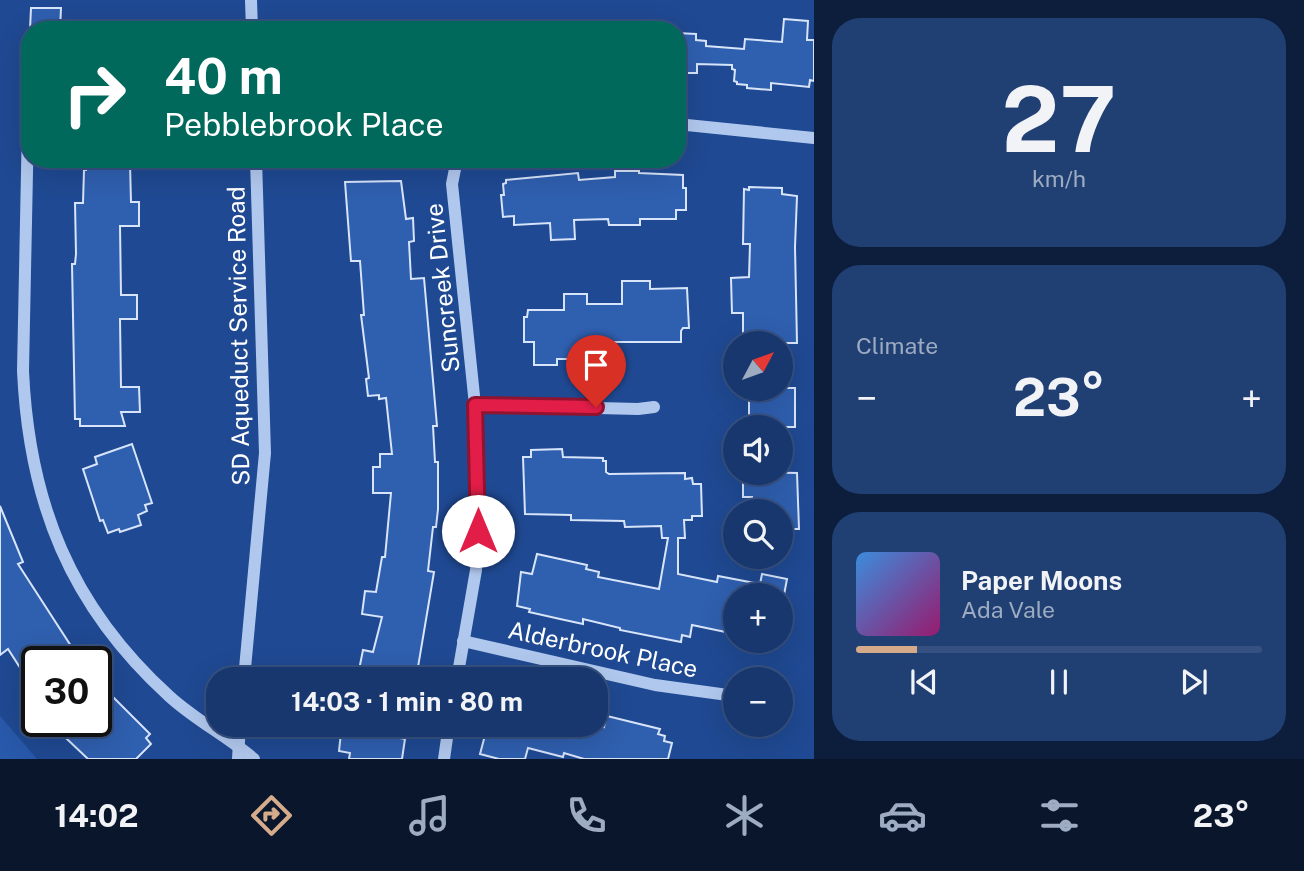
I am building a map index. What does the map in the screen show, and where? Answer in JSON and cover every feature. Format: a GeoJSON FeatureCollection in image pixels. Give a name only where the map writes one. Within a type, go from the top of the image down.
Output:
{"type":"FeatureCollection","features":[{"type":"Feature","properties":{"kind":"street"},"geometry":{"type":"LineString","coordinates":[[251,0],[252,21]]}},
{"type":"Feature","properties":{"kind":"street"},"geometry":{"type":"LineString","coordinates":[[686,125],[814,138]]}},
{"type":"Feature","properties":{"kind":"street"},"geometry":{"type":"LineString","coordinates":[[27,168],[24,405],[36,480],[46,512],[73,574],[108,631],[168,695],[238,752],[254,759]]}},
{"type":"Feature","properties":{"kind":"street","name":"SD Aqueduct Service Road"},"geometry":{"type":"LineString","coordinates":[[245,667],[265,453],[256,168]]}},
{"type":"Feature","properties":{"kind":"street","name":"Suncreek Drive"},"geometry":{"type":"LineString","coordinates":[[456,168],[453,184],[475,405],[478,535],[476,570],[459,667]]}},
{"type":"Feature","properties":{"kind":"street"},"geometry":{"type":"LineString","coordinates":[[475,405],[638,409],[654,407]]}},
{"type":"Feature","properties":{"kind":"street","name":"Alderbrook Place"},"geometry":{"type":"LineString","coordinates":[[463,641],[655,685],[723,694]]}},
{"type":"Feature","properties":{"kind":"street"},"geometry":{"type":"LineString","coordinates":[[443,759],[447,737]]}},
{"type":"Feature","properties":{"kind":"shaded area"},"geometry":{"type":"Polygon","coordinates":[[[0,716],[37,759],[0,759],[0,716]]]}},
{"type":"Feature","properties":{"kind":"building"},"geometry":{"type":"Polygon","coordinates":[[[31,8],[61,8],[60,21],[30,21],[31,8]]]}},
{"type":"Feature","properties":{"kind":"building"},"geometry":{"type":"Polygon","coordinates":[[[784,19],[808,21],[807,40],[814,40],[814,81],[810,80],[809,87],[771,83],[771,90],[747,88],[747,85],[734,81],[735,70],[732,65],[697,64],[697,73],[686,73],[686,33],[696,34],[696,40],[706,41],[706,46],[744,49],[745,39],[782,42],[784,19]]]}},
{"type":"Feature","properties":{"kind":"building"},"geometry":{"type":"Polygon","coordinates":[[[130,168],[131,202],[139,202],[139,226],[120,226],[121,295],[137,295],[137,319],[120,319],[121,387],[139,387],[140,412],[121,412],[125,426],[80,426],[80,419],[75,419],[72,264],[75,264],[76,254],[75,203],[83,203],[86,170],[130,168]]]}},
{"type":"Feature","properties":{"kind":"building"},"geometry":{"type":"Polygon","coordinates":[[[615,171],[683,175],[686,210],[676,210],[676,219],[640,219],[640,225],[609,225],[608,219],[574,220],[575,239],[551,240],[550,223],[514,225],[514,216],[503,217],[501,195],[504,195],[503,184],[506,180],[578,173],[579,180],[615,177],[615,171]]]}},
{"type":"Feature","properties":{"kind":"building"},"geometry":{"type":"Polygon","coordinates":[[[401,181],[406,219],[413,218],[414,241],[409,242],[411,279],[424,278],[437,426],[433,426],[435,462],[438,462],[438,509],[428,571],[434,572],[418,667],[360,667],[363,650],[373,652],[382,617],[362,614],[365,591],[376,592],[382,557],[385,557],[391,493],[373,493],[373,467],[380,467],[380,454],[392,454],[386,398],[379,399],[379,395],[368,396],[366,379],[369,378],[361,315],[364,315],[360,261],[351,261],[345,182],[401,181]]]}},
{"type":"Feature","properties":{"kind":"building"},"geometry":{"type":"Polygon","coordinates":[[[749,187],[782,188],[782,194],[797,196],[797,343],[793,343],[793,331],[743,331],[743,313],[732,313],[731,278],[749,277],[750,244],[743,244],[744,189],[749,190],[749,187]]]}},
{"type":"Feature","properties":{"kind":"building"},"geometry":{"type":"Polygon","coordinates":[[[622,281],[650,281],[650,289],[687,288],[689,328],[683,328],[681,331],[681,342],[604,342],[604,348],[596,348],[596,359],[557,359],[557,365],[534,365],[534,342],[524,342],[524,317],[527,317],[528,310],[564,310],[564,294],[587,294],[587,304],[622,304],[622,281]]]}},
{"type":"Feature","properties":{"kind":"building"},"geometry":{"type":"Polygon","coordinates":[[[795,388],[795,427],[793,415],[749,415],[749,401],[793,401],[795,388]]]}},
{"type":"Feature","properties":{"kind":"building"},"geometry":{"type":"Polygon","coordinates":[[[132,444],[152,503],[145,505],[147,511],[138,515],[141,525],[108,533],[103,520],[100,521],[83,469],[97,464],[95,457],[132,444]]]}},
{"type":"Feature","properties":{"kind":"building"},"geometry":{"type":"Polygon","coordinates":[[[562,449],[563,457],[603,458],[603,461],[606,461],[606,472],[609,474],[685,473],[685,479],[692,478],[693,484],[701,484],[702,516],[692,516],[692,520],[684,520],[685,538],[678,538],[678,574],[717,582],[718,576],[755,583],[723,583],[723,631],[692,625],[690,637],[682,635],[681,642],[620,630],[583,619],[583,624],[560,619],[529,612],[530,609],[517,606],[521,572],[532,574],[537,554],[587,565],[586,569],[599,572],[598,577],[659,589],[668,538],[662,538],[661,526],[625,527],[624,521],[571,520],[571,515],[525,514],[523,457],[531,457],[531,450],[562,449]]]}},
{"type":"Feature","properties":{"kind":"building"},"geometry":{"type":"Polygon","coordinates":[[[793,473],[797,473],[799,529],[793,529],[793,499],[743,497],[743,485],[793,485],[793,473]]]}},
{"type":"Feature","properties":{"kind":"building"},"geometry":{"type":"Polygon","coordinates":[[[0,506],[23,562],[18,564],[71,646],[21,646],[21,669],[8,649],[0,655],[0,506]]]}},
{"type":"Feature","properties":{"kind":"building"},"geometry":{"type":"Polygon","coordinates":[[[762,574],[787,579],[786,583],[760,583],[762,574]]]}},
{"type":"Feature","properties":{"kind":"building"},"geometry":{"type":"Polygon","coordinates":[[[112,696],[150,734],[146,738],[151,744],[136,759],[88,759],[65,737],[112,737],[112,696]]]}},
{"type":"Feature","properties":{"kind":"building"},"geometry":{"type":"Polygon","coordinates":[[[608,716],[660,729],[658,734],[665,736],[664,741],[672,743],[668,759],[584,759],[528,748],[525,759],[499,759],[480,754],[485,737],[608,737],[608,716]]]}},
{"type":"Feature","properties":{"kind":"building"},"geometry":{"type":"Polygon","coordinates":[[[341,737],[405,739],[402,759],[349,759],[350,753],[339,751],[341,737]]]}},
{"type":"Feature","properties":{"kind":"route"},"geometry":{"type":"LineString","coordinates":[[478,531],[475,405],[596,407]]}}]}
